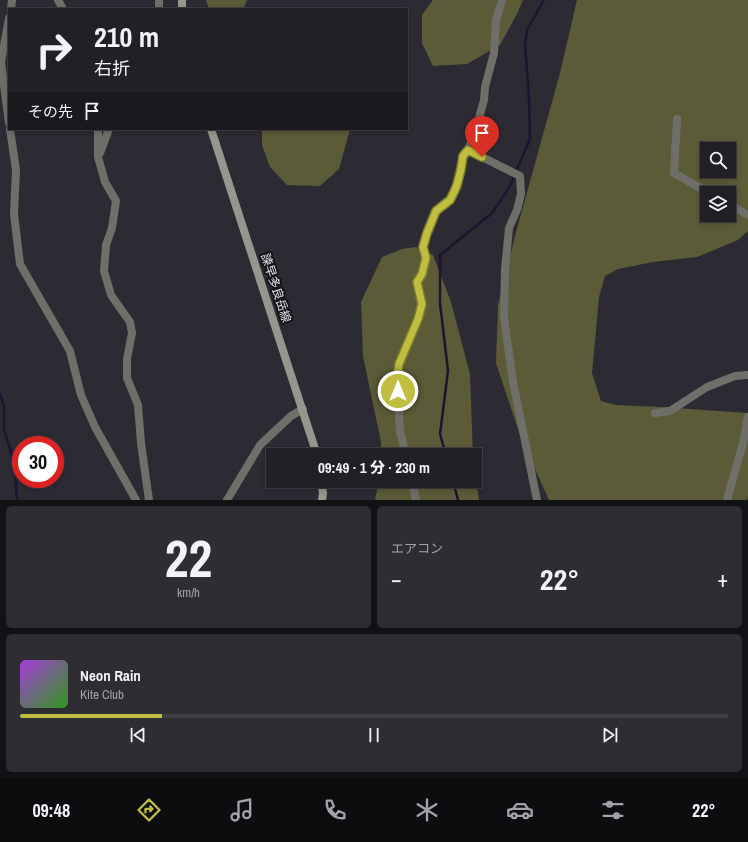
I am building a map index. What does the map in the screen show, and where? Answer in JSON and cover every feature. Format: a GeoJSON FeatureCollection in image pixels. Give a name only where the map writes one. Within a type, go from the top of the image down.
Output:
{"type":"FeatureCollection","features":[{"type":"Feature","properties":{"kind":"main road","name":"諫早多良岳線"},"geometry":{"type":"LineString","coordinates":[[211,130],[315,448]]}},
{"type":"Feature","properties":{"kind":"main road"},"geometry":{"type":"LineString","coordinates":[[322,488],[322,500]]}},
{"type":"Feature","properties":{"kind":"street"},"geometry":{"type":"LineString","coordinates":[[404,448],[400,430],[397,378],[399,364],[418,319],[422,304],[417,282],[422,274],[426,258],[423,247],[436,211],[450,200],[457,185],[463,156],[468,150],[476,129],[494,53],[496,20],[502,0]]}},
{"type":"Feature","properties":{"kind":"street"},"geometry":{"type":"LineString","coordinates":[[8,24],[1,62],[8,115]]}},
{"type":"Feature","properties":{"kind":"street"},"geometry":{"type":"LineString","coordinates":[[677,119],[674,173],[700,188]]}},
{"type":"Feature","properties":{"kind":"street"},"geometry":{"type":"LineString","coordinates":[[10,130],[16,170],[14,214],[20,264],[70,351],[81,395],[96,427],[136,500]]}},
{"type":"Feature","properties":{"kind":"street"},"geometry":{"type":"LineString","coordinates":[[98,130],[98,157],[105,182],[116,201],[112,228],[106,245],[104,271],[111,295],[130,322],[132,333],[127,359],[127,378],[138,405],[141,443],[149,500]]}},
{"type":"Feature","properties":{"kind":"street"},"geometry":{"type":"LineString","coordinates":[[98,157],[109,130]]}},
{"type":"Feature","properties":{"kind":"street"},"geometry":{"type":"LineString","coordinates":[[468,150],[520,176],[521,194],[517,210],[509,228],[505,269],[504,317],[513,382],[537,500]]}},
{"type":"Feature","properties":{"kind":"street"},"geometry":{"type":"LineString","coordinates":[[736,208],[748,215]]}},
{"type":"Feature","properties":{"kind":"street"},"geometry":{"type":"LineString","coordinates":[[656,413],[670,412],[707,387],[735,376],[748,375]]}},
{"type":"Feature","properties":{"kind":"street"},"geometry":{"type":"LineString","coordinates":[[227,500],[260,445],[291,416],[303,409]]}},
{"type":"Feature","properties":{"kind":"street"},"geometry":{"type":"LineString","coordinates":[[727,500],[743,443],[748,417]]}},
{"type":"Feature","properties":{"kind":"street"},"geometry":{"type":"LineString","coordinates":[[413,488],[416,500]]}},
{"type":"Feature","properties":{"kind":"shaded area"},"geometry":{"type":"Polygon","coordinates":[[[206,0],[247,0],[243,8],[209,8],[206,0]]]}},
{"type":"Feature","properties":{"kind":"shaded area"},"geometry":{"type":"Polygon","coordinates":[[[433,0],[523,0],[500,45],[467,64],[433,66],[422,43],[422,15],[433,0]]]}},
{"type":"Feature","properties":{"kind":"shaded area"},"geometry":{"type":"Polygon","coordinates":[[[577,0],[748,0],[748,231],[738,240],[697,257],[653,262],[618,269],[605,276],[599,297],[592,373],[601,401],[616,405],[748,413],[747,500],[549,500],[522,441],[496,363],[498,305],[516,232],[560,73],[577,0]]]}},
{"type":"Feature","properties":{"kind":"shaded area"},"geometry":{"type":"Polygon","coordinates":[[[262,130],[349,130],[339,169],[320,186],[287,185],[270,167],[262,145],[262,130]]]}},
{"type":"Feature","properties":{"kind":"shaded area"},"geometry":{"type":"Polygon","coordinates":[[[416,247],[433,255],[451,302],[470,374],[473,448],[381,448],[363,356],[361,302],[382,257],[402,249],[416,247]]]}},
{"type":"Feature","properties":{"kind":"shaded area"},"geometry":{"type":"Polygon","coordinates":[[[378,488],[477,488],[479,500],[375,500],[378,488]]]}},
{"type":"Feature","properties":{"kind":"waterway"},"geometry":{"type":"LineString","coordinates":[[444,448],[440,434],[448,371],[440,303],[440,255],[492,213],[509,188],[530,139],[525,45],[527,30],[544,0]]}},
{"type":"Feature","properties":{"kind":"waterway"},"geometry":{"type":"LineString","coordinates":[[0,394],[4,406],[4,430],[15,471],[17,500]]}},
{"type":"Feature","properties":{"kind":"waterway"},"geometry":{"type":"LineString","coordinates":[[455,488],[458,500]]}},
{"type":"Feature","properties":{"kind":"route"},"geometry":{"type":"LineString","coordinates":[[398,391],[397,378],[399,364],[418,319],[422,304],[417,282],[422,274],[426,258],[423,247],[427,233],[436,211],[450,200],[457,185],[463,156],[468,150],[482,157]]}}]}
